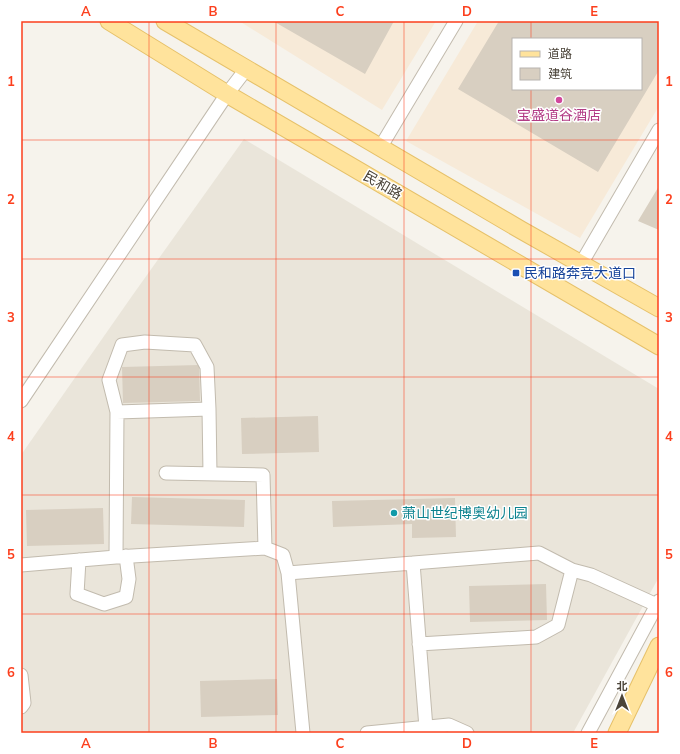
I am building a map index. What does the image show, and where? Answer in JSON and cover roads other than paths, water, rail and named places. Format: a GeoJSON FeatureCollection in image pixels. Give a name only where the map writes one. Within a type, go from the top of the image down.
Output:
{"type":"FeatureCollection","features":[{"type":"Feature","properties":{"kind":"main road","name":"民和路"},"geometry":{"type":"LineString","coordinates":[[108,21],[227,94],[659,346]]}},
{"type":"Feature","properties":{"kind":"main road"},"geometry":{"type":"LineString","coordinates":[[165,21],[247,68],[380,148],[659,308]]}},
{"type":"Feature","properties":{"kind":"main road"},"geometry":{"type":"LineString","coordinates":[[617,733],[659,646]]}},
{"type":"Feature","properties":{"kind":"street"},"geometry":{"type":"LineString","coordinates":[[380,148],[456,21]]}},
{"type":"Feature","properties":{"kind":"street"},"geometry":{"type":"LineString","coordinates":[[21,401],[227,94],[247,68]]}},
{"type":"Feature","properties":{"kind":"street"},"geometry":{"type":"LineString","coordinates":[[581,264],[659,130]]}},
{"type":"Feature","properties":{"kind":"street"},"geometry":{"type":"LineString","coordinates":[[80,560],[78,594],[104,604],[126,597],[129,579],[121,556],[117,412],[109,380],[122,345],[145,342],[195,345],[207,367],[210,474]]}},
{"type":"Feature","properties":{"kind":"street"},"geometry":{"type":"LineString","coordinates":[[117,412],[209,409]]}},
{"type":"Feature","properties":{"kind":"street"},"geometry":{"type":"LineString","coordinates":[[166,473],[263,475],[265,548]]}},
{"type":"Feature","properties":{"kind":"street"},"geometry":{"type":"LineString","coordinates":[[21,565],[121,556],[265,548],[283,554],[288,573],[302,733]]}},
{"type":"Feature","properties":{"kind":"street"},"geometry":{"type":"LineString","coordinates":[[288,573],[539,553],[572,570],[591,575],[658,604],[588,733]]}},
{"type":"Feature","properties":{"kind":"street"},"geometry":{"type":"LineString","coordinates":[[413,563],[426,728]]}},
{"type":"Feature","properties":{"kind":"street"},"geometry":{"type":"LineString","coordinates":[[419,644],[536,637],[558,625],[572,570]]}},
{"type":"Feature","properties":{"kind":"street"},"geometry":{"type":"LineString","coordinates":[[21,675],[24,703],[21,707]]}},
{"type":"Feature","properties":{"kind":"street"},"geometry":{"type":"LineString","coordinates":[[367,733],[450,725],[467,733]]}},
{"type":"Feature","properties":{"kind":"place","name":"宝盛道谷酒店"},"geometry":{"type":"Point","coordinates":[559,100]}},
{"type":"Feature","properties":{"kind":"place","name":"民和路奔竞大道口"},"geometry":{"type":"Point","coordinates":[516,273]}},
{"type":"Feature","properties":{"kind":"place","name":"萧山世纪博奥幼儿园"},"geometry":{"type":"Point","coordinates":[394,513]}}]}
